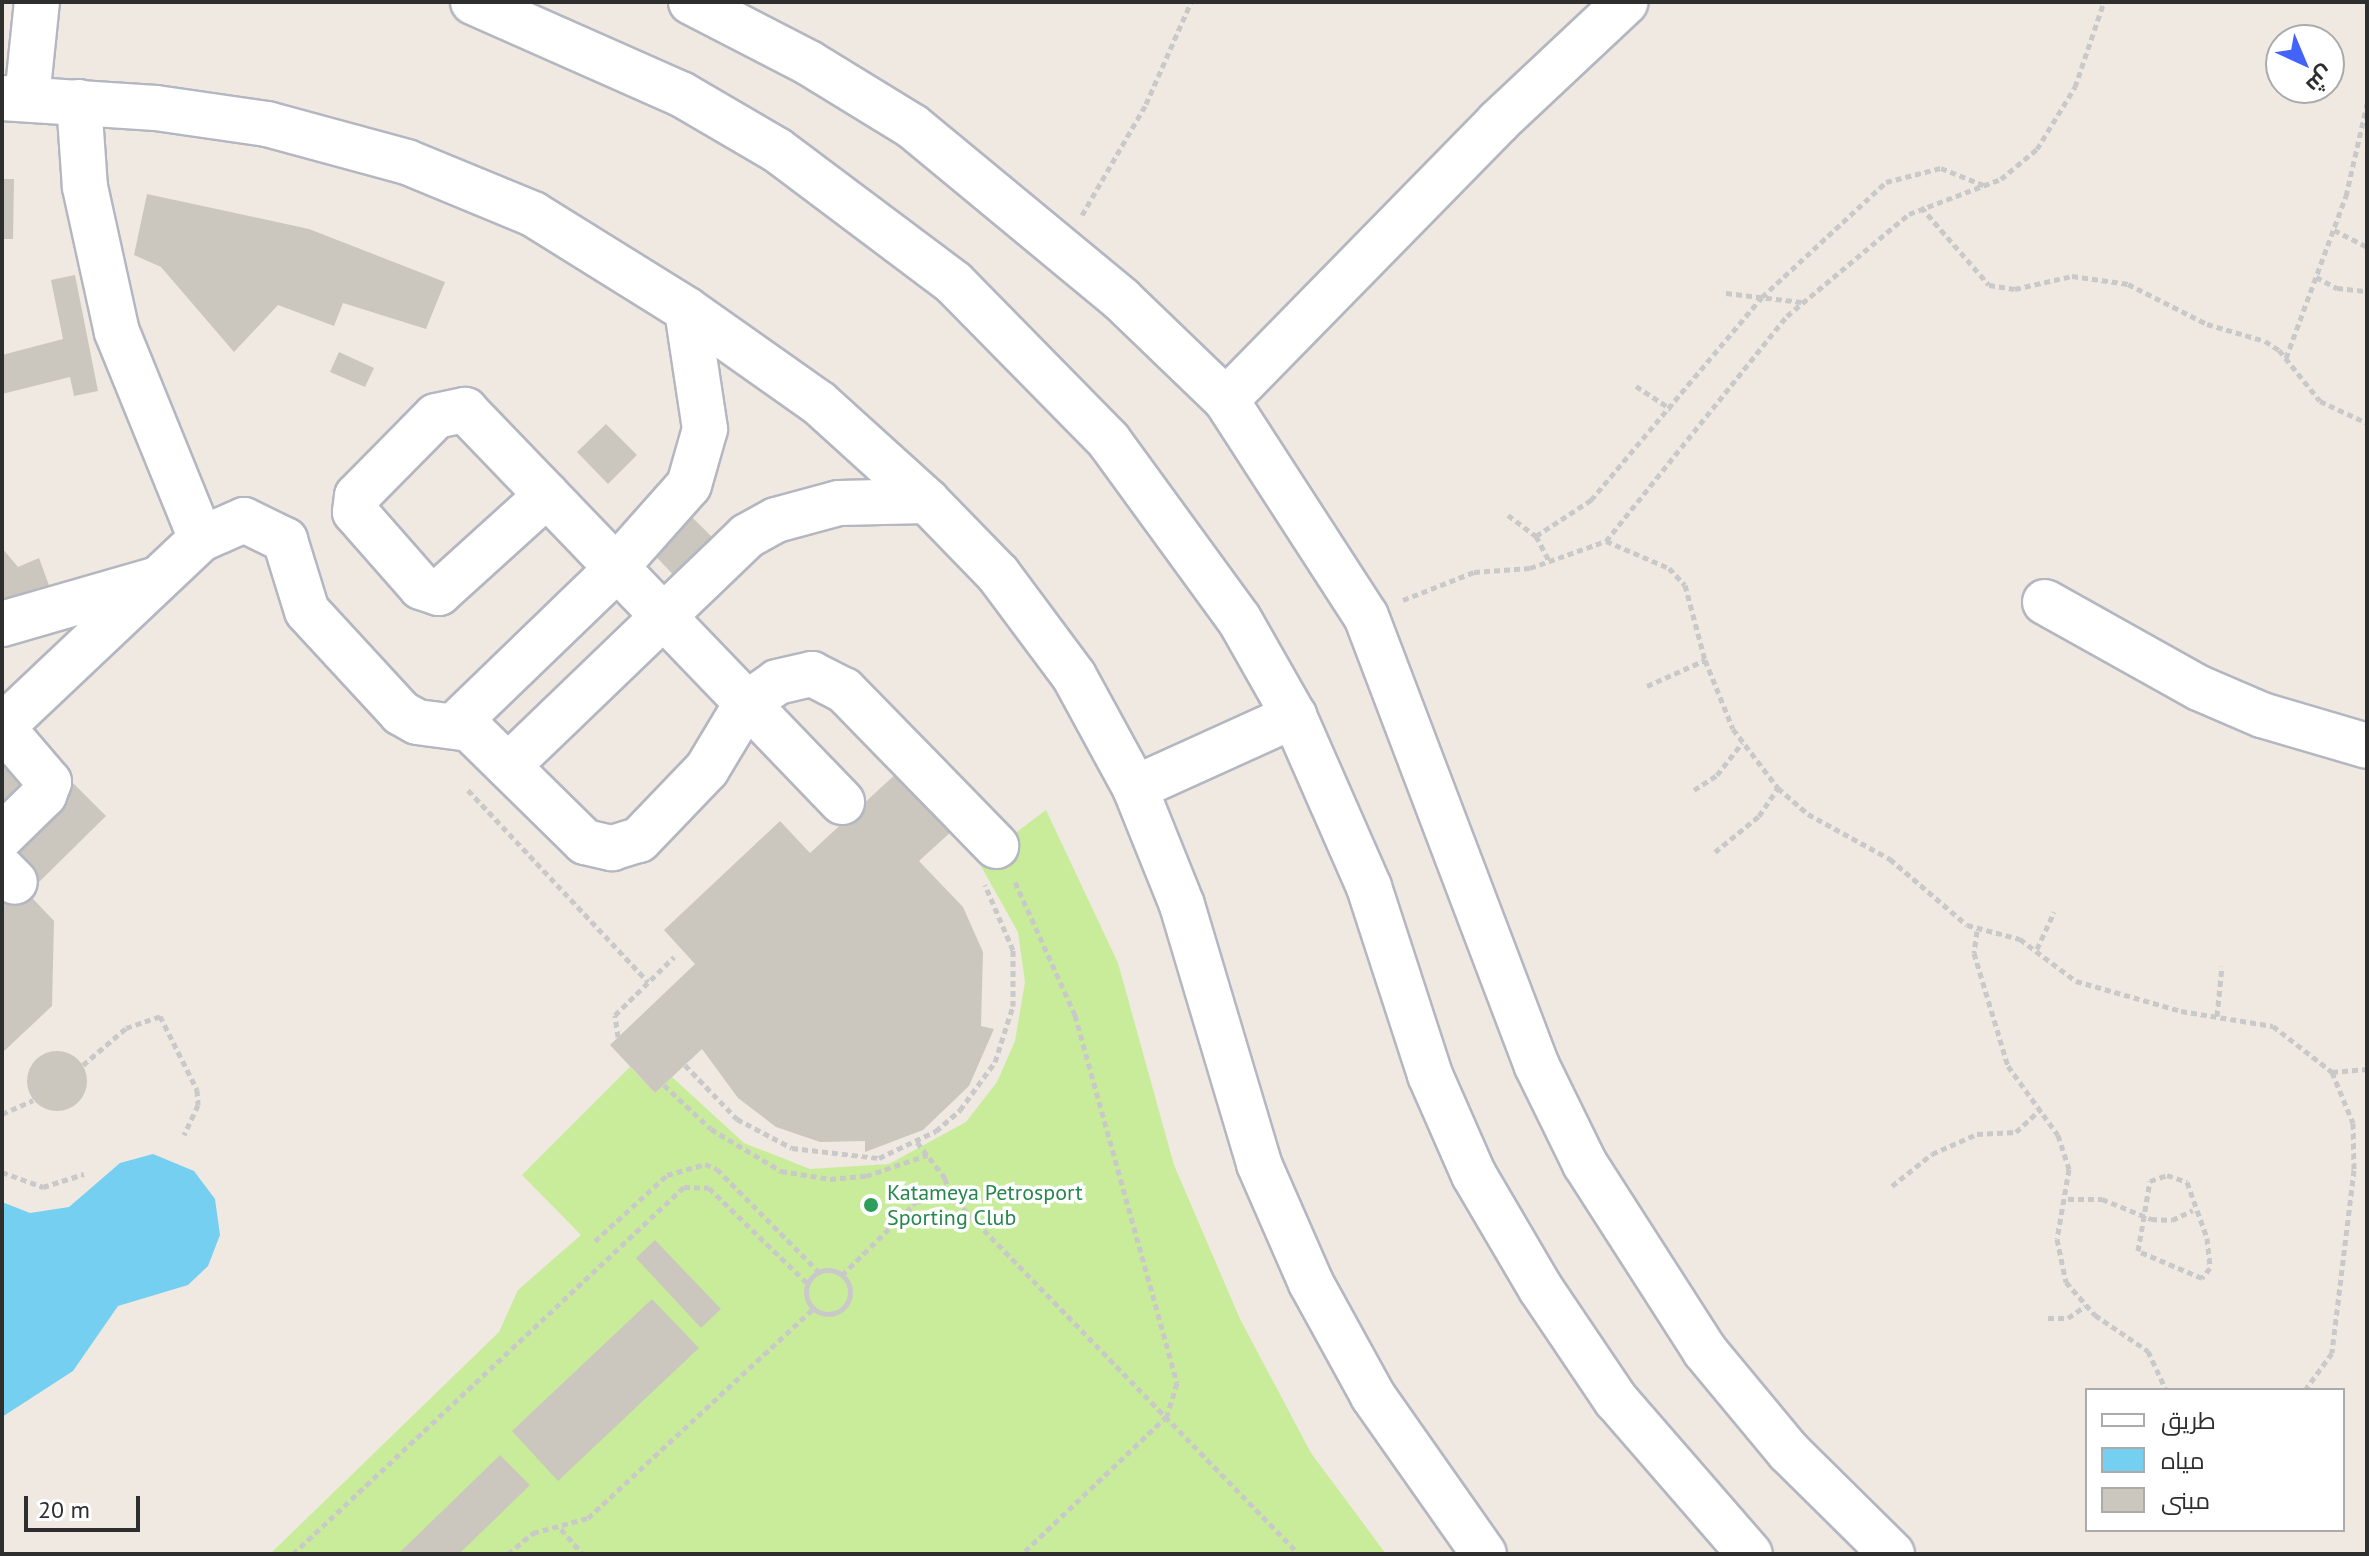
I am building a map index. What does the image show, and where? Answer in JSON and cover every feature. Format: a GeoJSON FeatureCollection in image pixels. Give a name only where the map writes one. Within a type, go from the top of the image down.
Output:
{"type":"FeatureCollection","features":[{"type":"Feature","properties":{"kind":"street"},"geometry":{"type":"LineString","coordinates":[[37,2],[15,98],[79,102],[267,124],[407,162],[533,214],[687,310],[819,403],[927,501],[998,574],[1074,676],[1135,788],[1182,905],[1259,1164],[1311,1283],[1373,1396],[1484,1554]]}},
{"type":"Feature","properties":{"kind":"street"},"geometry":{"type":"LineString","coordinates":[[473,2],[581,45],[695,102],[867,213],[954,283],[1109,441],[1177,527],[1294,716],[1369,887],[1430,1075],[1474,1175],[1541,1289],[1616,1400],[1750,1554]]}},
{"type":"Feature","properties":{"kind":"street"},"geometry":{"type":"LineString","coordinates":[[691,2],[809,63],[912,126],[1062,249],[1226,400],[1366,616],[1537,1066],[1585,1164],[1705,1351],[1789,1452],[1892,1554]]}},
{"type":"Feature","properties":{"kind":"street"},"geometry":{"type":"LineString","coordinates":[[1226,400],[1498,122],[1626,2]]}},
{"type":"Feature","properties":{"kind":"street"},"geometry":{"type":"LineString","coordinates":[[79,102],[85,187],[117,332],[163,458],[201,539]]}},
{"type":"Feature","properties":{"kind":"street"},"geometry":{"type":"LineString","coordinates":[[457,723],[671,508],[700,458],[703,400],[687,310]]}},
{"type":"Feature","properties":{"kind":"street"},"geometry":{"type":"LineString","coordinates":[[547,495],[613,569],[842,802]]}},
{"type":"Feature","properties":{"kind":"street"},"geometry":{"type":"LineString","coordinates":[[508,766],[721,556],[776,520],[839,503],[927,501]]}},
{"type":"Feature","properties":{"kind":"street"},"geometry":{"type":"LineString","coordinates":[[2,836],[44,795],[49,782],[2,727],[201,539],[244,520],[274,530],[293,556],[307,611],[401,713],[417,722],[457,723],[508,766],[585,842],[626,846],[649,832],[698,780],[746,704],[793,675],[829,679],[988,837]]}},
{"type":"Feature","properties":{"kind":"street"},"geometry":{"type":"LineString","coordinates":[[2,624],[160,578]]}},
{"type":"Feature","properties":{"kind":"street"},"geometry":{"type":"LineString","coordinates":[[2045,602],[2212,693],[2262,715],[2367,746]]}},
{"type":"Feature","properties":{"kind":"street"},"geometry":{"type":"LineString","coordinates":[[1135,788],[1294,716]]}},
{"type":"Feature","properties":{"kind":"path"},"geometry":{"type":"LineString","coordinates":[[1062,249],[1141,114],[1191,2]]}},
{"type":"Feature","properties":{"kind":"path"},"geometry":{"type":"LineString","coordinates":[[1366,616],[1474,572],[1550,562],[1606,541],[1802,302],[1921,207],[1987,186],[2020,166],[2064,108],[2104,2]]}},
{"type":"Feature","properties":{"kind":"path"},"geometry":{"type":"LineString","coordinates":[[2286,358],[2334,230],[2367,104]]}},
{"type":"Feature","properties":{"kind":"path"},"geometry":{"type":"LineString","coordinates":[[1536,536],[1591,500],[1671,409],[1762,297],[1870,194],[1903,173],[1941,168],[1987,186]]}},
{"type":"Feature","properties":{"kind":"path"},"geometry":{"type":"LineString","coordinates":[[1921,207],[1989,285],[2015,289],[2072,276],[2128,284],[2207,324],[2265,341],[2286,358],[2320,401],[2367,423]]}},
{"type":"Feature","properties":{"kind":"path"},"geometry":{"type":"LineString","coordinates":[[2334,230],[2367,247]]}},
{"type":"Feature","properties":{"kind":"path"},"geometry":{"type":"LineString","coordinates":[[2316,277],[2337,288],[2367,291]]}},
{"type":"Feature","properties":{"kind":"path"},"geometry":{"type":"LineString","coordinates":[[1726,293],[1802,302]]}},
{"type":"Feature","properties":{"kind":"path"},"geometry":{"type":"LineString","coordinates":[[1636,386],[1671,409]]}},
{"type":"Feature","properties":{"kind":"path"},"geometry":{"type":"LineString","coordinates":[[1508,515],[1536,536],[1550,562]]}},
{"type":"Feature","properties":{"kind":"path"},"geometry":{"type":"LineString","coordinates":[[1606,541],[1669,568],[1685,585],[1705,660],[1742,743],[1778,788],[1808,814],[1890,859],[1977,931],[2037,949],[2089,986],[2273,1026],[2332,1072],[2353,1123],[2354,1170],[2332,1353],[2306,1388]]}},
{"type":"Feature","properties":{"kind":"path"},"geometry":{"type":"LineString","coordinates":[[1647,686],[1705,660]]}},
{"type":"Feature","properties":{"kind":"path"},"geometry":{"type":"LineString","coordinates":[[1694,790],[1717,775],[1742,743]]}},
{"type":"Feature","properties":{"kind":"path"},"geometry":{"type":"LineString","coordinates":[[464,786],[648,982]]}},
{"type":"Feature","properties":{"kind":"path"},"geometry":{"type":"LineString","coordinates":[[1715,852],[1759,816],[1778,788]]}},
{"type":"Feature","properties":{"kind":"path"},"geometry":{"type":"LineString","coordinates":[[685,1065],[737,1119],[792,1148],[879,1158],[917,1142],[979,1088],[995,1062],[1013,1006],[1006,925],[968,852],[988,837],[1037,922],[1075,1015],[1174,1366],[1175,1400],[1167,1416],[1022,1554]]}},
{"type":"Feature","properties":{"kind":"path"},"geometry":{"type":"LineString","coordinates":[[2037,949],[2054,912]]}},
{"type":"Feature","properties":{"kind":"path"},"geometry":{"type":"LineString","coordinates":[[1977,931],[1974,953],[2008,1066],[2041,1109],[2069,1169],[2068,1199],[2057,1239],[2059,1261],[2085,1306],[2148,1351],[2165,1388]]}},
{"type":"Feature","properties":{"kind":"path"},"geometry":{"type":"LineString","coordinates":[[618,1037],[615,1015],[674,957]]}},
{"type":"Feature","properties":{"kind":"path"},"geometry":{"type":"LineString","coordinates":[[2217,1016],[2222,966]]}},
{"type":"Feature","properties":{"kind":"path"},"geometry":{"type":"LineString","coordinates":[[83,1065],[126,1028],[160,1016],[197,1090],[196,1113],[184,1135]]}},
{"type":"Feature","properties":{"kind":"path"},"geometry":{"type":"LineString","coordinates":[[2332,1072],[2367,1069]]}},
{"type":"Feature","properties":{"kind":"path"},"geometry":{"type":"LineString","coordinates":[[664,1085],[711,1129],[781,1171],[830,1179],[866,1176],[927,1155]]}},
{"type":"Feature","properties":{"kind":"path"},"geometry":{"type":"LineString","coordinates":[[2,1114],[33,1100]]}},
{"type":"Feature","properties":{"kind":"path"},"geometry":{"type":"LineString","coordinates":[[1892,1186],[1932,1154],[1977,1134],[2016,1132],[2041,1109]]}},
{"type":"Feature","properties":{"kind":"path"},"geometry":{"type":"LineString","coordinates":[[917,1142],[949,1194],[1299,1554]]}},
{"type":"Feature","properties":{"kind":"path"},"geometry":{"type":"LineString","coordinates":[[595,1241],[667,1175],[705,1164],[717,1169],[819,1272],[842,1275]]}},
{"type":"Feature","properties":{"kind":"path"},"geometry":{"type":"LineString","coordinates":[[2,1172],[43,1187],[84,1174]]}},
{"type":"Feature","properties":{"kind":"path"},"geometry":{"type":"LineString","coordinates":[[2167,1175],[2187,1182],[2193,1210],[2210,1253],[2208,1276],[2202,1278],[2145,1258],[2135,1239],[2140,1216],[2150,1181],[2167,1175]]}},
{"type":"Feature","properties":{"kind":"path"},"geometry":{"type":"LineString","coordinates":[[293,1554],[684,1187],[709,1188],[808,1284],[814,1308],[824,1314],[845,1306],[850,1296],[842,1275]]}},
{"type":"Feature","properties":{"kind":"path"},"geometry":{"type":"LineString","coordinates":[[842,1275],[917,1201],[949,1194]]}},
{"type":"Feature","properties":{"kind":"path"},"geometry":{"type":"LineString","coordinates":[[2068,1199],[2102,1199],[2140,1216],[2172,1220],[2193,1210]]}},
{"type":"Feature","properties":{"kind":"path"},"geometry":{"type":"LineString","coordinates":[[808,1284],[819,1272]]}},
{"type":"Feature","properties":{"kind":"path"},"geometry":{"type":"LineString","coordinates":[[2048,1318],[2068,1318],[2085,1306]]}},
{"type":"Feature","properties":{"kind":"path"},"geometry":{"type":"LineString","coordinates":[[508,1554],[533,1533],[561,1529],[600,1509],[814,1308]]}},
{"type":"Feature","properties":{"kind":"path"},"geometry":{"type":"LineString","coordinates":[[561,1529],[583,1554]]}},
{"type":"Feature","properties":{"kind":"green space","name":"Katameya Petrosport Sporting Club"},"geometry":{"type":"Polygon","coordinates":[[[1046,810],[1118,963],[1174,1165],[1240,1319],[1311,1453],[1386,1554],[270,1554],[499,1332],[518,1290],[581,1235],[522,1175],[630,1067],[655,1093],[672,1077],[744,1143],[810,1169],[889,1164],[966,1122],[997,1082],[1015,1041],[1025,982],[1018,932],[978,861],[1046,810]]]}},
{"type":"Feature","properties":{"kind":"water"},"geometry":{"type":"Polygon","coordinates":[[[153,1154],[194,1171],[215,1199],[220,1235],[208,1266],[188,1285],[118,1306],[73,1371],[2,1417],[2,1202],[30,1213],[69,1207],[120,1163],[153,1154]]]}},
{"type":"Feature","properties":{"kind":"building"},"geometry":{"type":"Polygon","coordinates":[[[2,179],[14,179],[13,239],[2,239],[2,179]]]}},
{"type":"Feature","properties":{"kind":"building"},"geometry":{"type":"Polygon","coordinates":[[[147,194],[309,229],[445,282],[426,329],[343,303],[334,326],[278,305],[234,352],[161,267],[134,255],[147,194]]]}},
{"type":"Feature","properties":{"kind":"building"},"geometry":{"type":"Polygon","coordinates":[[[75,275],[98,391],[74,396],[70,377],[2,394],[2,355],[63,339],[51,280],[75,275]]]}},
{"type":"Feature","properties":{"kind":"building"},"geometry":{"type":"Polygon","coordinates":[[[339,352],[374,368],[365,387],[330,372],[339,352]]]}},
{"type":"Feature","properties":{"kind":"building"},"geometry":{"type":"Polygon","coordinates":[[[606,424],[637,455],[608,484],[577,452],[606,424]]]}},
{"type":"Feature","properties":{"kind":"building"},"geometry":{"type":"Polygon","coordinates":[[[685,510],[719,544],[680,582],[647,547],[685,510]]]}},
{"type":"Feature","properties":{"kind":"building"},"geometry":{"type":"Polygon","coordinates":[[[2,548],[18,567],[39,558],[50,588],[2,605],[2,548]]]}},
{"type":"Feature","properties":{"kind":"building"},"geometry":{"type":"Polygon","coordinates":[[[2,754],[42,787],[2,825],[2,754]]]}},
{"type":"Feature","properties":{"kind":"building"},"geometry":{"type":"Polygon","coordinates":[[[899,771],[953,830],[919,861],[963,907],[983,952],[981,1026],[994,1029],[969,1086],[923,1130],[865,1152],[865,1141],[820,1142],[776,1127],[738,1098],[702,1049],[655,1093],[610,1045],[695,964],[664,930],[780,821],[810,853],[899,771]]]}},
{"type":"Feature","properties":{"kind":"building"},"geometry":{"type":"Polygon","coordinates":[[[71,781],[106,816],[37,884],[2,849],[71,781]]]}},
{"type":"Feature","properties":{"kind":"building"},"geometry":{"type":"Polygon","coordinates":[[[20,885],[54,921],[52,1006],[2,1053],[2,891],[20,885]]]}},
{"type":"Feature","properties":{"kind":"building"},"geometry":{"type":"Polygon","coordinates":[[[57,1051],[69,1053],[78,1060],[85,1069],[85,1093],[78,1102],[69,1109],[57,1111],[45,1109],[36,1102],[29,1093],[27,1081],[29,1069],[36,1060],[45,1053],[57,1051]]]}},
{"type":"Feature","properties":{"kind":"building"},"geometry":{"type":"Polygon","coordinates":[[[655,1240],[721,1309],[701,1328],[636,1258],[655,1240]]]}},
{"type":"Feature","properties":{"kind":"building"},"geometry":{"type":"Polygon","coordinates":[[[652,1299],[699,1348],[558,1481],[512,1431],[652,1299]]]}},
{"type":"Feature","properties":{"kind":"building"},"geometry":{"type":"Polygon","coordinates":[[[500,1455],[530,1485],[459,1554],[398,1554],[500,1455]]]}},
{"type":"Feature","properties":{"kind":"place","name":"Katameya Petrosport Sporting Club"},"geometry":{"type":"Point","coordinates":[871,1205]}}]}
